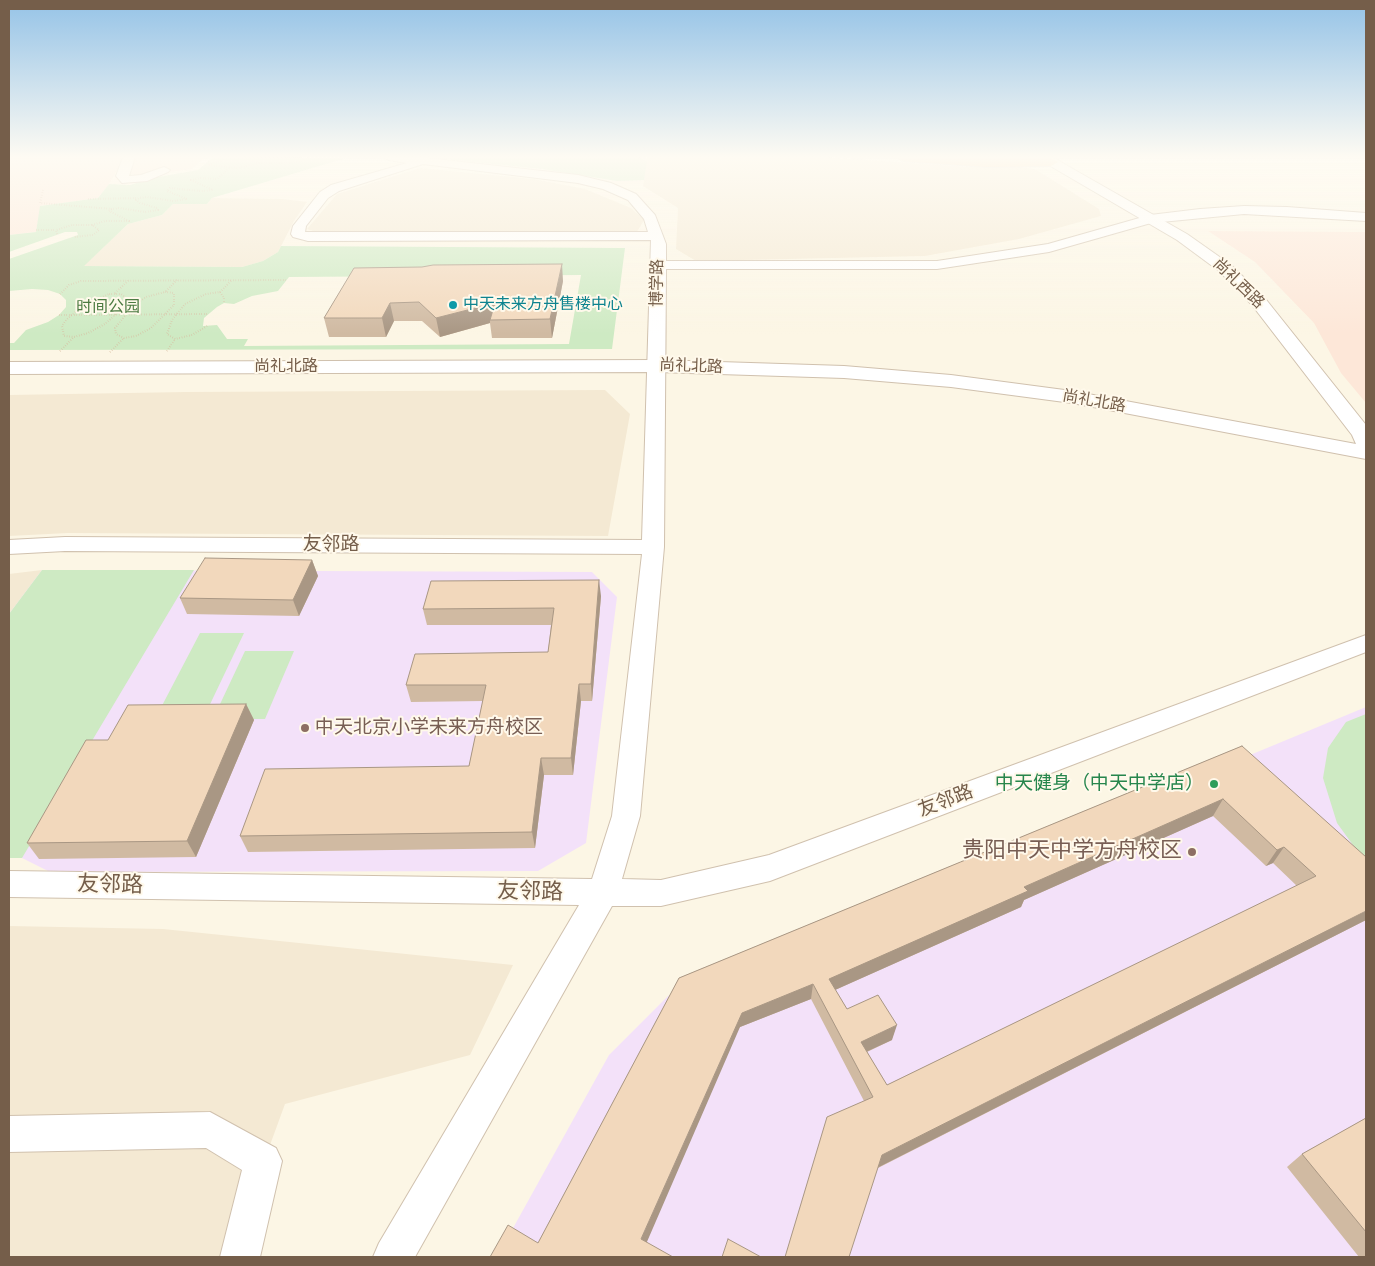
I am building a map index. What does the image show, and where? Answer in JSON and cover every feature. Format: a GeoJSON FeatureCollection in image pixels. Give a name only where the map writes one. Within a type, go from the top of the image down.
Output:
{"type":"FeatureCollection","features":[{"type":"Feature","properties":{"kind":"street"},"geometry":{"type":"LineString","coordinates":[[308,216],[300,226],[298,234],[308,237],[656,236]]}},
{"type":"Feature","properties":{"kind":"street","name":"博学路"},"geometry":{"type":"LineString","coordinates":[[648,216],[659,244],[657,360]]}},
{"type":"Feature","properties":{"kind":"street"},"geometry":{"type":"LineString","coordinates":[[659,265],[937,265],[1049,248],[1144,216]]}},
{"type":"Feature","properties":{"kind":"street","name":"尚礼西路"},"geometry":{"type":"LineString","coordinates":[[1144,216],[1182,237],[1224,268],[1258,301],[1365,443]]}},
{"type":"Feature","properties":{"kind":"street","name":"尚礼北路"},"geometry":{"type":"LineString","coordinates":[[9,358],[657,360],[951,381],[1072,397],[1365,443]]}},
{"type":"Feature","properties":{"kind":"street"},"geometry":{"type":"LineString","coordinates":[[393,1257],[602,894],[626,816],[653,547],[657,360]]}},
{"type":"Feature","properties":{"kind":"street","name":"尚礼北路"},"geometry":{"type":"LineString","coordinates":[[9,368],[657,360]]}},
{"type":"Feature","properties":{"kind":"street","name":"友邻路"},"geometry":{"type":"LineString","coordinates":[[9,548],[65,544],[653,547]]}},
{"type":"Feature","properties":{"kind":"street","name":"友邻路"},"geometry":{"type":"LineString","coordinates":[[9,884],[602,894],[661,893],[770,868],[1366,643]]}},
{"type":"Feature","properties":{"kind":"street"},"geometry":{"type":"LineString","coordinates":[[9,1134],[210,1130],[263,1161],[240,1257]]}},
{"type":"Feature","properties":{"kind":"path"},"geometry":{"type":"LineString","coordinates":[[36,230],[56,230],[72,225],[92,226],[105,221],[129,221],[119,216]]}},
{"type":"Feature","properties":{"kind":"path"},"geometry":{"type":"LineString","coordinates":[[74,237],[97,233],[99,230],[92,226]]}},
{"type":"Feature","properties":{"kind":"path"},"geometry":{"type":"LineString","coordinates":[[56,230],[57,234]]}},
{"type":"Feature","properties":{"kind":"path"},"geometry":{"type":"LineString","coordinates":[[115,294],[129,280]]}},
{"type":"Feature","properties":{"kind":"path"},"geometry":{"type":"LineString","coordinates":[[165,292],[177,280]]}},
{"type":"Feature","properties":{"kind":"path"},"geometry":{"type":"LineString","coordinates":[[176,339],[167,334],[172,320],[186,304],[206,294],[220,292],[232,280]]}},
{"type":"Feature","properties":{"kind":"path"},"geometry":{"type":"LineString","coordinates":[[60,294],[69,285],[81,281],[286,280]]}},
{"type":"Feature","properties":{"kind":"path"},"geometry":{"type":"LineString","coordinates":[[165,292],[174,293],[174,305],[151,328],[136,336],[124,338],[116,334],[114,328],[125,314],[146,297],[165,292]]}},
{"type":"Feature","properties":{"kind":"path"},"geometry":{"type":"LineString","coordinates":[[220,292],[224,298],[224,303]]}},
{"type":"Feature","properties":{"kind":"path"},"geometry":{"type":"LineString","coordinates":[[108,294],[121,294],[125,297],[124,305],[105,324],[88,333],[74,337],[64,336],[62,326],[73,315],[96,299],[108,294]]}},
{"type":"Feature","properties":{"kind":"path"},"geometry":{"type":"LineString","coordinates":[[59,315],[208,314]]}},
{"type":"Feature","properties":{"kind":"path"},"geometry":{"type":"LineString","coordinates":[[162,358],[176,339],[192,335],[207,326]]}},
{"type":"Feature","properties":{"kind":"path"},"geometry":{"type":"LineString","coordinates":[[53,357],[74,337]]}},
{"type":"Feature","properties":{"kind":"path"},"geometry":{"type":"LineString","coordinates":[[106,357],[124,338]]}},
{"type":"Feature","properties":{"kind":"shaded area"},"geometry":{"type":"Polygon","coordinates":[[[9,216],[39,216],[36,232],[9,235],[9,216]]]}},
{"type":"Feature","properties":{"kind":"shaded area"},"geometry":{"type":"Polygon","coordinates":[[[158,216],[297,216],[278,252],[263,261],[242,267],[83,266],[128,224],[158,216]]]}},
{"type":"Feature","properties":{"kind":"shaded area"},"geometry":{"type":"Polygon","coordinates":[[[318,216],[640,216],[644,220],[637,232],[319,233],[307,229],[318,216]]]}},
{"type":"Feature","properties":{"kind":"shaded area"},"geometry":{"type":"Polygon","coordinates":[[[678,216],[1101,216],[1019,239],[925,256],[696,261],[676,249],[678,216]]]}},
{"type":"Feature","properties":{"kind":"shaded area"},"geometry":{"type":"Polygon","coordinates":[[[1208,231],[1366,232],[1366,403],[1341,373],[1314,323],[1255,262],[1208,231]]]}},
{"type":"Feature","properties":{"kind":"shaded area"},"geometry":{"type":"Polygon","coordinates":[[[605,390],[630,414],[608,536],[68,533],[9,536],[9,395],[186,392],[605,390]]]}},
{"type":"Feature","properties":{"kind":"shaded area"},"geometry":{"type":"Polygon","coordinates":[[[42,570],[9,614],[9,574],[42,570]]]}},
{"type":"Feature","properties":{"kind":"shaded area","name":"中天北京小学未来方舟校区"},"geometry":{"type":"Polygon","coordinates":[[[42,570],[592,572],[617,597],[586,843],[538,871],[50,872],[22,858],[9,858],[9,614],[42,570]]]}},
{"type":"Feature","properties":{"kind":"shaded area","name":"贵阳中天中学方舟校区"},"geometry":{"type":"Polygon","coordinates":[[[1366,707],[1366,1257],[497,1257],[609,1055],[668,996],[1366,707]]]}},
{"type":"Feature","properties":{"kind":"shaded area"},"geometry":{"type":"Polygon","coordinates":[[[9,926],[163,929],[513,965],[470,1055],[285,1104],[229,1257],[9,1257],[9,926]]]}},
{"type":"Feature","properties":{"kind":"green space","name":"时间公园"},"geometry":{"type":"Polygon","coordinates":[[[38,216],[158,216],[128,224],[84,266],[242,267],[263,261],[278,252],[281,246],[625,248],[612,349],[9,350],[9,343],[14,343],[26,330],[48,322],[59,315],[66,307],[66,300],[60,294],[48,290],[9,291],[9,259],[78,235],[77,232],[65,232],[9,252],[9,235],[36,232],[38,216]],[[581,275],[289,277],[278,291],[252,296],[234,304],[224,303],[204,318],[203,326],[217,325],[227,339],[248,339],[244,346],[569,344],[581,275]]]}},
{"type":"Feature","properties":{"kind":"green space"},"geometry":{"type":"Polygon","coordinates":[[[42,570],[194,570],[22,858],[9,858],[9,614],[42,570]]]}},
{"type":"Feature","properties":{"kind":"green space"},"geometry":{"type":"Polygon","coordinates":[[[200,633],[244,633],[203,719],[155,719],[200,633]]]}},
{"type":"Feature","properties":{"kind":"green space"},"geometry":{"type":"Polygon","coordinates":[[[245,651],[294,651],[265,719],[213,719],[245,651]]]}},
{"type":"Feature","properties":{"kind":"green space"},"geometry":{"type":"Polygon","coordinates":[[[1366,714],[1366,863],[1337,823],[1323,778],[1328,748],[1346,722],[1366,714]]]}},
{"type":"Feature","properties":{"kind":"building"},"geometry":{"type":"Polygon","coordinates":[[[562,264],[550,319],[490,320],[495,303],[436,318],[419,302],[390,303],[382,318],[324,318],[354,268],[562,264]]]}},
{"type":"Feature","properties":{"kind":"building"},"geometry":{"type":"Polygon","coordinates":[[[205,558],[312,560],[293,600],[180,598],[205,558]]]}},
{"type":"Feature","properties":{"kind":"building"},"geometry":{"type":"Polygon","coordinates":[[[599,580],[591,684],[579,684],[571,758],[541,758],[532,832],[240,836],[265,769],[469,766],[486,685],[406,685],[415,654],[548,652],[554,608],[423,609],[431,581],[599,580]]]}},
{"type":"Feature","properties":{"kind":"building"},"geometry":{"type":"Polygon","coordinates":[[[246,704],[187,841],[27,843],[86,740],[108,740],[128,705],[246,704]]]}},
{"type":"Feature","properties":{"kind":"building"},"geometry":{"type":"Polygon","coordinates":[[[1242,746],[1366,857],[1366,911],[882,1155],[849,1257],[785,1257],[827,1117],[873,1097],[813,984],[742,1013],[641,1239],[673,1257],[490,1257],[508,1225],[538,1243],[679,978],[1242,746]],[[1223,799],[1024,887],[1028,891],[829,979],[847,1009],[878,995],[897,1025],[861,1042],[887,1085],[1316,876],[1284,847],[1277,850],[1223,799]]]}},
{"type":"Feature","properties":{"kind":"building"},"geometry":{"type":"Polygon","coordinates":[[[1366,1118],[1366,1232],[1302,1154],[1366,1118]]]}},
{"type":"Feature","properties":{"kind":"building"},"geometry":{"type":"Polygon","coordinates":[[[728,1239],[761,1257],[722,1257],[728,1239]]]}},
{"type":"Feature","properties":{"kind":"place","name":"中天未来方舟售楼中心"},"geometry":{"type":"Point","coordinates":[453,305]}},
{"type":"Feature","properties":{"kind":"place","name":"中天北京小学未来方舟校区"},"geometry":{"type":"Point","coordinates":[305,728]}},
{"type":"Feature","properties":{"kind":"place","name":"中天健身（中天中学店）"},"geometry":{"type":"Point","coordinates":[1214,784]}},
{"type":"Feature","properties":{"kind":"place","name":"贵阳中天中学方舟校区"},"geometry":{"type":"Point","coordinates":[1192,852]}}]}
